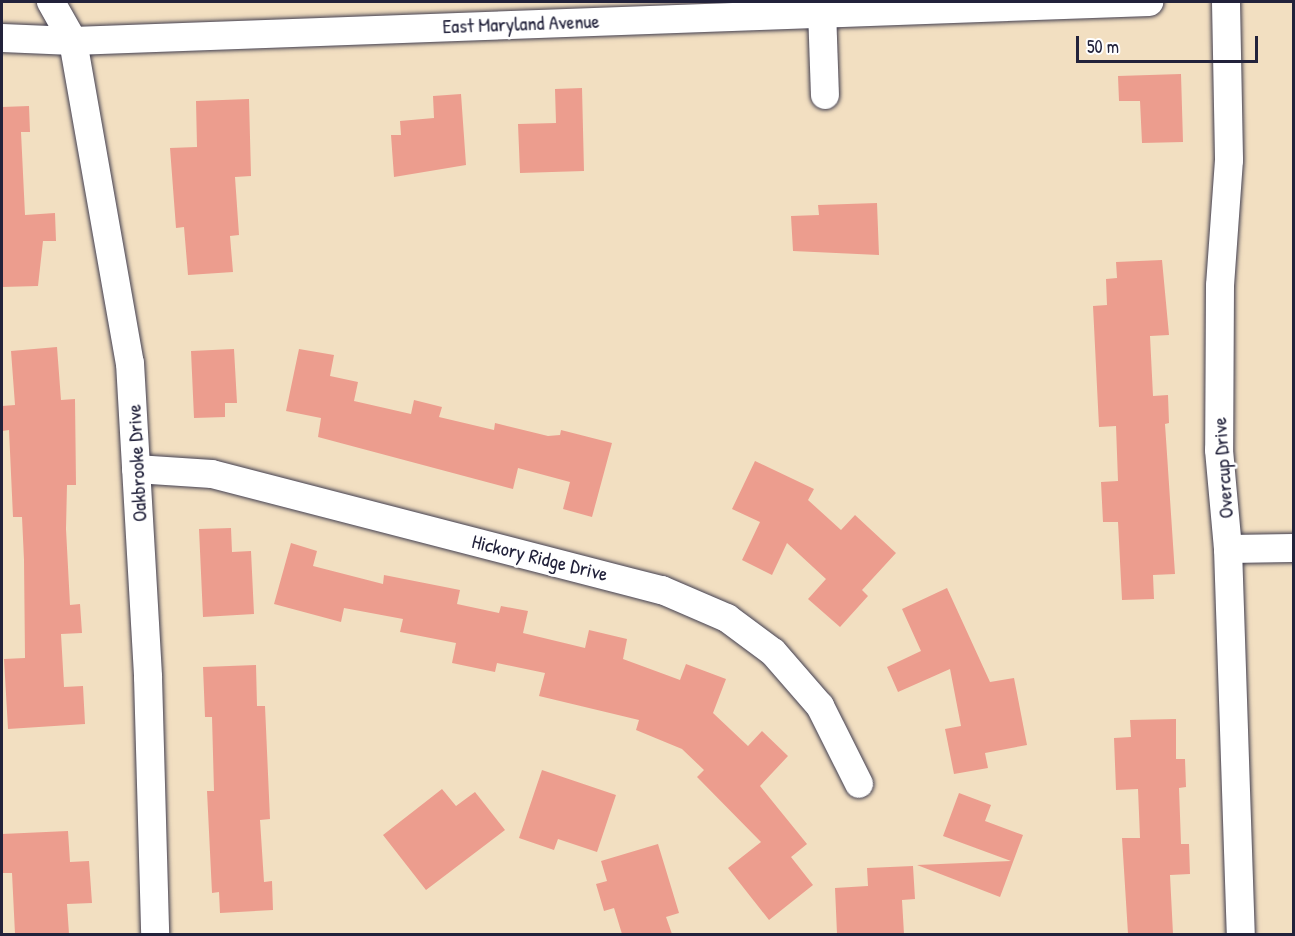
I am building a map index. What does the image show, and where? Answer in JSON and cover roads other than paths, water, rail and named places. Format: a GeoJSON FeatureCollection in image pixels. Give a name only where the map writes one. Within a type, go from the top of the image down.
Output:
{"type":"FeatureCollection","features":[{"type":"Feature","properties":{"kind":"street","name":"Oakbrooke Drive"},"geometry":{"type":"LineString","coordinates":[[51,2],[73,41],[128,352],[136,469],[155,934]]}},
{"type":"Feature","properties":{"kind":"street","name":"East Maryland Avenue"},"geometry":{"type":"LineString","coordinates":[[2,38],[73,41],[836,7],[1149,2]]}},
{"type":"Feature","properties":{"kind":"street","name":"Overcup Drive"},"geometry":{"type":"LineString","coordinates":[[1226,2],[1229,160],[1218,378],[1228,549],[1241,934]]}},
{"type":"Feature","properties":{"kind":"street"},"geometry":{"type":"LineString","coordinates":[[825,95],[836,7]]}},
{"type":"Feature","properties":{"kind":"street","name":"Hickory Ridge Drive"},"geometry":{"type":"LineString","coordinates":[[136,469],[212,474],[662,590],[727,618],[773,652],[820,706],[859,784]]}},
{"type":"Feature","properties":{"kind":"street"},"geometry":{"type":"LineString","coordinates":[[1228,549],[1293,548]]}}]}
